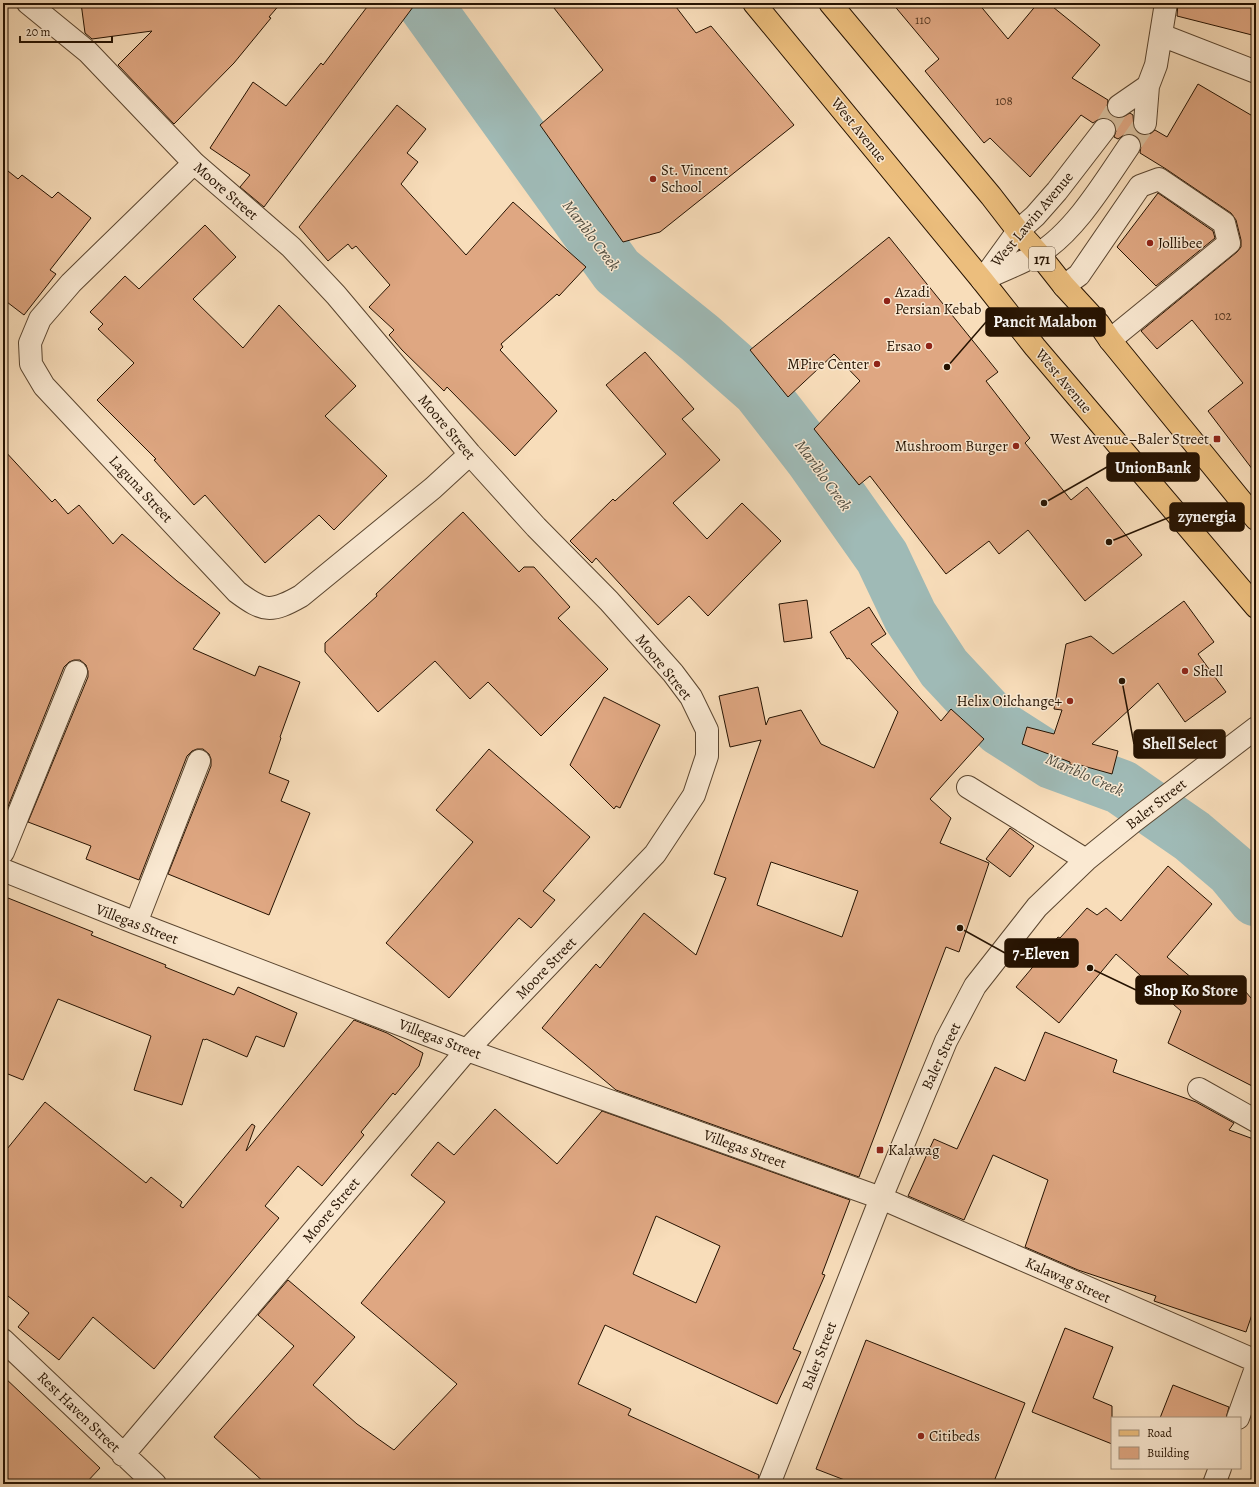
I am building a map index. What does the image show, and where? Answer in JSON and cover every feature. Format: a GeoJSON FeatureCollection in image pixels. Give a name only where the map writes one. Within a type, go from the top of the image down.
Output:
{"type":"FeatureCollection","features":[{"type":"Feature","properties":{"kind":"main road","name":"West Avenue"},"geometry":{"type":"LineString","coordinates":[[754,3],[982,280],[1040,353],[1256,607]]}},
{"type":"Feature","properties":{"kind":"main road","name":"171"},"geometry":{"type":"LineString","coordinates":[[830,3],[991,196],[1018,231],[1098,324],[1256,519]]}},
{"type":"Feature","properties":{"kind":"street","name":"Moore Street"},"geometry":{"type":"LineString","coordinates":[[28,3],[88,52],[194,163],[291,247],[336,295],[470,454],[536,527],[609,602],[673,673],[690,698],[707,730],[707,756],[694,795],[655,854],[467,1050],[123,1455]]}},
{"type":"Feature","properties":{"kind":"street"},"geometry":{"type":"LineString","coordinates":[[1145,123],[1148,86],[1156,65],[1166,3]]}},
{"type":"Feature","properties":{"kind":"street"},"geometry":{"type":"LineString","coordinates":[[1161,35],[1256,72]]}},
{"type":"Feature","properties":{"kind":"street"},"geometry":{"type":"LineString","coordinates":[[1119,106],[1148,86]]}},
{"type":"Feature","properties":{"kind":"street","name":"West Lawin Avenue"},"geometry":{"type":"LineString","coordinates":[[982,280],[1018,231],[1035,216],[1057,192],[1104,130]]}},
{"type":"Feature","properties":{"kind":"street","name":"West Lawin Avenue"},"geometry":{"type":"LineString","coordinates":[[982,280],[1038,253],[1056,240],[1084,210],[1129,146]]}},
{"type":"Feature","properties":{"kind":"street","name":"Laguna Street"},"geometry":{"type":"LineString","coordinates":[[194,163],[71,283],[40,319],[30,343],[31,364],[44,386],[237,592],[250,602],[264,608],[282,606],[300,596],[433,488],[470,454]]}},
{"type":"Feature","properties":{"kind":"street"},"geometry":{"type":"LineString","coordinates":[[1064,286],[1079,275],[1140,186],[1159,179],[1224,223],[1229,243],[1110,340]]}},
{"type":"Feature","properties":{"kind":"street"},"geometry":{"type":"LineString","coordinates":[[3,852],[76,672]]}},
{"type":"Feature","properties":{"kind":"street","name":"Baler Street"},"geometry":{"type":"LineString","coordinates":[[769,1484],[881,1198],[946,1041],[975,986],[1037,907],[1086,860],[1134,821],[1256,728]]}},
{"type":"Feature","properties":{"kind":"street"},"geometry":{"type":"LineString","coordinates":[[136,924],[199,761]]}},
{"type":"Feature","properties":{"kind":"street"},"geometry":{"type":"LineString","coordinates":[[968,787],[1086,860]]}},
{"type":"Feature","properties":{"kind":"street","name":"Villegas Street"},"geometry":{"type":"LineString","coordinates":[[3,870],[136,924],[467,1050],[881,1198]]}},
{"type":"Feature","properties":{"kind":"street"},"geometry":{"type":"LineString","coordinates":[[1199,1089],[1256,1121]]}},
{"type":"Feature","properties":{"kind":"street","name":"Kalawag Street"},"geometry":{"type":"LineString","coordinates":[[881,1198],[1256,1361]]}},
{"type":"Feature","properties":{"kind":"street","name":"Rest Haven Street"},"geometry":{"type":"LineString","coordinates":[[3,1340],[155,1484]]}},
{"type":"Feature","properties":{"kind":"street"},"geometry":{"type":"LineString","coordinates":[[1238,1417],[1256,1368]]}},
{"type":"Feature","properties":{"kind":"street"},"geometry":{"type":"LineString","coordinates":[[1214,1484],[1220,1469]]}},
{"type":"Feature","properties":{"kind":"building"},"geometry":{"type":"Polygon","coordinates":[[[81,3],[281,3],[269,17],[271,18],[234,63],[174,124],[118,65],[152,31],[92,39],[85,33],[81,3]]]}},
{"type":"Feature","properties":{"kind":"building"},"geometry":{"type":"Polygon","coordinates":[[[370,3],[416,3],[264,207],[240,187],[250,175],[210,148],[253,82],[286,106],[321,63],[323,65],[370,3]]]}},
{"type":"Feature","properties":{"kind":"building","name":"St. Vincent School"},"geometry":{"type":"Polygon","coordinates":[[[550,3],[673,3],[696,33],[711,26],[794,125],[660,232],[623,242],[540,125],[603,70],[550,3]]]}},
{"type":"Feature","properties":{"kind":"building"},"geometry":{"type":"Polygon","coordinates":[[[892,3],[978,3],[1008,39],[1038,3],[1048,3],[1100,45],[1072,78],[1108,100],[1107,107],[1109,113],[1113,117],[1120,118],[1130,113],[1133,115],[1134,129],[1138,133],[1144,135],[1150,134],[1155,130],[1167,137],[1198,84],[1256,118],[1256,474],[1208,411],[1243,383],[1192,320],[1157,349],[1141,331],[1237,252],[1241,247],[1241,240],[1236,220],[1231,213],[1140,153],[1140,141],[1136,135],[1124,135],[1118,139],[1114,137],[1116,131],[1115,125],[1111,120],[1106,118],[1099,119],[1093,123],[1081,115],[1030,177],[990,138],[984,143],[925,71],[939,59],[892,3]]]}},
{"type":"Feature","properties":{"kind":"building"},"geometry":{"type":"Polygon","coordinates":[[[1178,3],[1256,3],[1256,36],[1177,16],[1178,3]]]}},
{"type":"Feature","properties":{"kind":"building"},"geometry":{"type":"Polygon","coordinates":[[[397,105],[426,129],[407,153],[418,162],[401,184],[466,255],[513,202],[586,267],[559,296],[557,294],[501,344],[503,347],[500,350],[557,411],[515,456],[447,387],[444,391],[402,350],[389,335],[394,330],[369,307],[390,285],[356,246],[352,249],[348,244],[328,261],[299,227],[397,105]]]}},
{"type":"Feature","properties":{"kind":"building"},"geometry":{"type":"Polygon","coordinates":[[[3,167],[18,179],[22,175],[52,198],[58,192],[91,218],[50,270],[56,274],[24,315],[3,299],[3,167]]]}},
{"type":"Feature","properties":{"kind":"building"},"geometry":{"type":"Polygon","coordinates":[[[1158,193],[1213,231],[1215,238],[1156,286],[1117,247],[1158,193]]]}},
{"type":"Feature","properties":{"kind":"building"},"geometry":{"type":"Polygon","coordinates":[[[205,225],[236,257],[193,299],[243,348],[279,305],[356,386],[325,416],[387,476],[334,530],[319,515],[265,563],[205,495],[194,505],[154,460],[156,459],[97,400],[134,363],[98,329],[103,324],[90,312],[125,276],[139,289],[205,225]]]}},
{"type":"Feature","properties":{"kind":"building"},"geometry":{"type":"Polygon","coordinates":[[[889,237],[998,372],[986,381],[1030,438],[1025,443],[1071,500],[1087,487],[1142,555],[1085,601],[1028,530],[999,554],[989,541],[946,574],[870,476],[859,485],[814,429],[860,381],[834,354],[788,397],[750,350],[889,237]]]}},
{"type":"Feature","properties":{"kind":"building"},"geometry":{"type":"Polygon","coordinates":[[[645,352],[694,409],[682,419],[720,460],[673,503],[707,539],[742,503],[781,541],[708,616],[689,596],[658,625],[596,558],[592,563],[570,541],[613,499],[615,501],[666,454],[606,385],[645,352]]]}},
{"type":"Feature","properties":{"kind":"building"},"geometry":{"type":"Polygon","coordinates":[[[3,449],[52,502],[55,499],[68,514],[79,505],[113,544],[122,534],[177,581],[220,613],[193,649],[255,676],[259,666],[300,682],[269,773],[289,781],[281,801],[310,813],[269,915],[168,874],[211,766],[209,754],[203,749],[192,751],[187,756],[139,880],[86,859],[91,846],[28,822],[88,677],[86,665],[80,660],[69,662],[64,667],[5,814],[3,813],[3,449]]]}},
{"type":"Feature","properties":{"kind":"building"},"geometry":{"type":"Polygon","coordinates":[[[463,512],[519,572],[524,567],[534,567],[570,607],[558,618],[608,669],[541,736],[488,682],[470,699],[435,661],[378,712],[325,652],[325,643],[377,596],[376,594],[463,512]]]}},
{"type":"Feature","properties":{"kind":"building"},"geometry":{"type":"Polygon","coordinates":[[[807,600],[812,638],[784,642],[779,604],[807,600]]]}},
{"type":"Feature","properties":{"kind":"building"},"geometry":{"type":"Polygon","coordinates":[[[1184,601],[1214,642],[1198,654],[1226,692],[1185,722],[1158,683],[1092,744],[1118,751],[1112,774],[1080,765],[1070,765],[1070,762],[1022,744],[1027,727],[1054,734],[1062,710],[1054,709],[1066,644],[1091,636],[1113,654],[1184,601]]]}},
{"type":"Feature","properties":{"kind":"building"},"geometry":{"type":"Polygon","coordinates":[[[869,607],[886,634],[871,644],[941,721],[951,709],[984,739],[930,799],[951,818],[940,843],[989,863],[959,952],[946,947],[859,1177],[616,1090],[542,1028],[596,964],[600,968],[644,913],[696,955],[726,878],[714,874],[761,740],[730,747],[719,696],[758,687],[766,725],[769,718],[801,710],[821,744],[874,768],[898,712],[849,658],[847,659],[830,632],[869,607]],[[771,862],[757,905],[842,937],[858,891],[771,862]]]}},
{"type":"Feature","properties":{"kind":"building"},"geometry":{"type":"Polygon","coordinates":[[[604,697],[660,725],[620,808],[616,806],[614,809],[570,765],[604,697]]]}},
{"type":"Feature","properties":{"kind":"building"},"geometry":{"type":"Polygon","coordinates":[[[489,749],[590,837],[543,891],[555,900],[531,928],[519,918],[449,998],[386,943],[473,842],[436,810],[489,749]]]}},
{"type":"Feature","properties":{"kind":"building"},"geometry":{"type":"Polygon","coordinates":[[[1010,828],[1034,846],[1010,877],[986,859],[1010,828]]]}},
{"type":"Feature","properties":{"kind":"building"},"geometry":{"type":"Polygon","coordinates":[[[1168,866],[1212,904],[1167,957],[1206,990],[1235,979],[1256,1004],[1256,1088],[1168,1043],[1181,1011],[1116,954],[1059,1023],[1016,987],[1058,937],[1060,938],[1087,908],[1097,915],[1106,908],[1121,921],[1168,866]]]}},
{"type":"Feature","properties":{"kind":"building"},"geometry":{"type":"Polygon","coordinates":[[[3,896],[93,932],[91,935],[166,965],[165,967],[234,995],[238,987],[297,1013],[284,1047],[256,1036],[247,1057],[203,1039],[182,1105],[134,1090],[151,1036],[58,999],[23,1080],[3,1072],[3,896]]]}},
{"type":"Feature","properties":{"kind":"building"},"geometry":{"type":"Polygon","coordinates":[[[354,1020],[387,1033],[423,1053],[419,1066],[395,1095],[393,1093],[361,1132],[364,1135],[322,1186],[298,1166],[265,1206],[279,1218],[154,1369],[93,1317],[59,1360],[18,1327],[29,1313],[3,1292],[3,1154],[45,1102],[146,1183],[151,1177],[182,1202],[180,1206],[183,1208],[252,1124],[255,1126],[246,1151],[354,1020]]]}},
{"type":"Feature","properties":{"kind":"building"},"geometry":{"type":"Polygon","coordinates":[[[1045,1032],[1117,1060],[1113,1072],[1196,1102],[1234,1123],[1229,1130],[1256,1140],[1256,1303],[1246,1332],[1154,1301],[1156,1296],[1078,1270],[1025,1247],[1048,1180],[993,1155],[964,1220],[908,1196],[934,1139],[957,1149],[995,1067],[1025,1081],[1045,1032]]]}},
{"type":"Feature","properties":{"kind":"building"},"geometry":{"type":"Polygon","coordinates":[[[495,1109],[557,1164],[602,1111],[850,1200],[822,1274],[825,1275],[793,1349],[801,1352],[777,1404],[605,1325],[578,1384],[631,1409],[628,1415],[759,1475],[757,1484],[266,1484],[214,1437],[294,1346],[258,1315],[288,1280],[355,1337],[313,1385],[357,1424],[394,1450],[457,1384],[361,1303],[445,1202],[411,1175],[438,1142],[454,1155],[495,1109]],[[656,1216],[633,1274],[696,1303],[720,1246],[656,1216]]]}},
{"type":"Feature","properties":{"kind":"building"},"geometry":{"type":"Polygon","coordinates":[[[1065,1328],[1113,1347],[1093,1398],[1112,1406],[1111,1444],[1032,1412],[1065,1328]]]}},
{"type":"Feature","properties":{"kind":"building","name":"Citibeds"},"geometry":{"type":"Polygon","coordinates":[[[866,1340],[1025,1403],[993,1484],[855,1484],[816,1469],[866,1340]]]}},
{"type":"Feature","properties":{"kind":"building"},"geometry":{"type":"Polygon","coordinates":[[[3,1376],[100,1468],[85,1484],[3,1484],[3,1376]]]}},
{"type":"Feature","properties":{"kind":"building"},"geometry":{"type":"Polygon","coordinates":[[[1173,1385],[1229,1407],[1226,1417],[1160,1417],[1173,1385]]]}},
{"type":"Feature","properties":{"kind":"waterway","name":"Mariblo Creek"},"geometry":{"type":"LineString","coordinates":[[424,3],[617,271],[700,338],[759,390],[812,458],[882,557],[910,616],[944,668],[1000,728],[1053,762],[1121,787],[1192,836],[1232,870],[1256,899]]}},
{"type":"Feature","properties":{"kind":"tunnel"},"geometry":{"type":"LineString","coordinates":[[1104,130],[1119,106]]}},
{"type":"Feature","properties":{"kind":"tunnel"},"geometry":{"type":"LineString","coordinates":[[1129,146],[1145,123]]}},
{"type":"Feature","properties":{"kind":"place","name":"St. Vincent School"},"geometry":{"type":"Point","coordinates":[653,179]}},
{"type":"Feature","properties":{"kind":"place","name":"Jollibee"},"geometry":{"type":"Point","coordinates":[1150,243]}},
{"type":"Feature","properties":{"kind":"place","name":"Azadi Persian Kebab"},"geometry":{"type":"Point","coordinates":[887,301]}},
{"type":"Feature","properties":{"kind":"place","name":"Ersao"},"geometry":{"type":"Point","coordinates":[929,346]}},
{"type":"Feature","properties":{"kind":"place","name":"MPire Center"},"geometry":{"type":"Point","coordinates":[877,364]}},
{"type":"Feature","properties":{"kind":"place","name":"Pancit Malabon"},"geometry":{"type":"Point","coordinates":[947,367]}},
{"type":"Feature","properties":{"kind":"place","name":"West Avenue–Baler Street"},"geometry":{"type":"Point","coordinates":[1217,439]}},
{"type":"Feature","properties":{"kind":"place","name":"Mushroom Burger"},"geometry":{"type":"Point","coordinates":[1016,446]}},
{"type":"Feature","properties":{"kind":"place","name":"UnionBank"},"geometry":{"type":"Point","coordinates":[1044,503]}},
{"type":"Feature","properties":{"kind":"place","name":"zynergia"},"geometry":{"type":"Point","coordinates":[1109,542]}},
{"type":"Feature","properties":{"kind":"place","name":"Shell"},"geometry":{"type":"Point","coordinates":[1185,671]}},
{"type":"Feature","properties":{"kind":"place","name":"Shell Select"},"geometry":{"type":"Point","coordinates":[1122,681]}},
{"type":"Feature","properties":{"kind":"place","name":"Helix Oilchange+"},"geometry":{"type":"Point","coordinates":[1070,701]}},
{"type":"Feature","properties":{"kind":"place","name":"7-Eleven"},"geometry":{"type":"Point","coordinates":[960,928]}},
{"type":"Feature","properties":{"kind":"place","name":"Shop Ko Store"},"geometry":{"type":"Point","coordinates":[1090,968]}},
{"type":"Feature","properties":{"kind":"place","name":"Kalawag"},"geometry":{"type":"Point","coordinates":[880,1150]}},
{"type":"Feature","properties":{"kind":"place","name":"Citibeds"},"geometry":{"type":"Point","coordinates":[921,1436]}}]}
